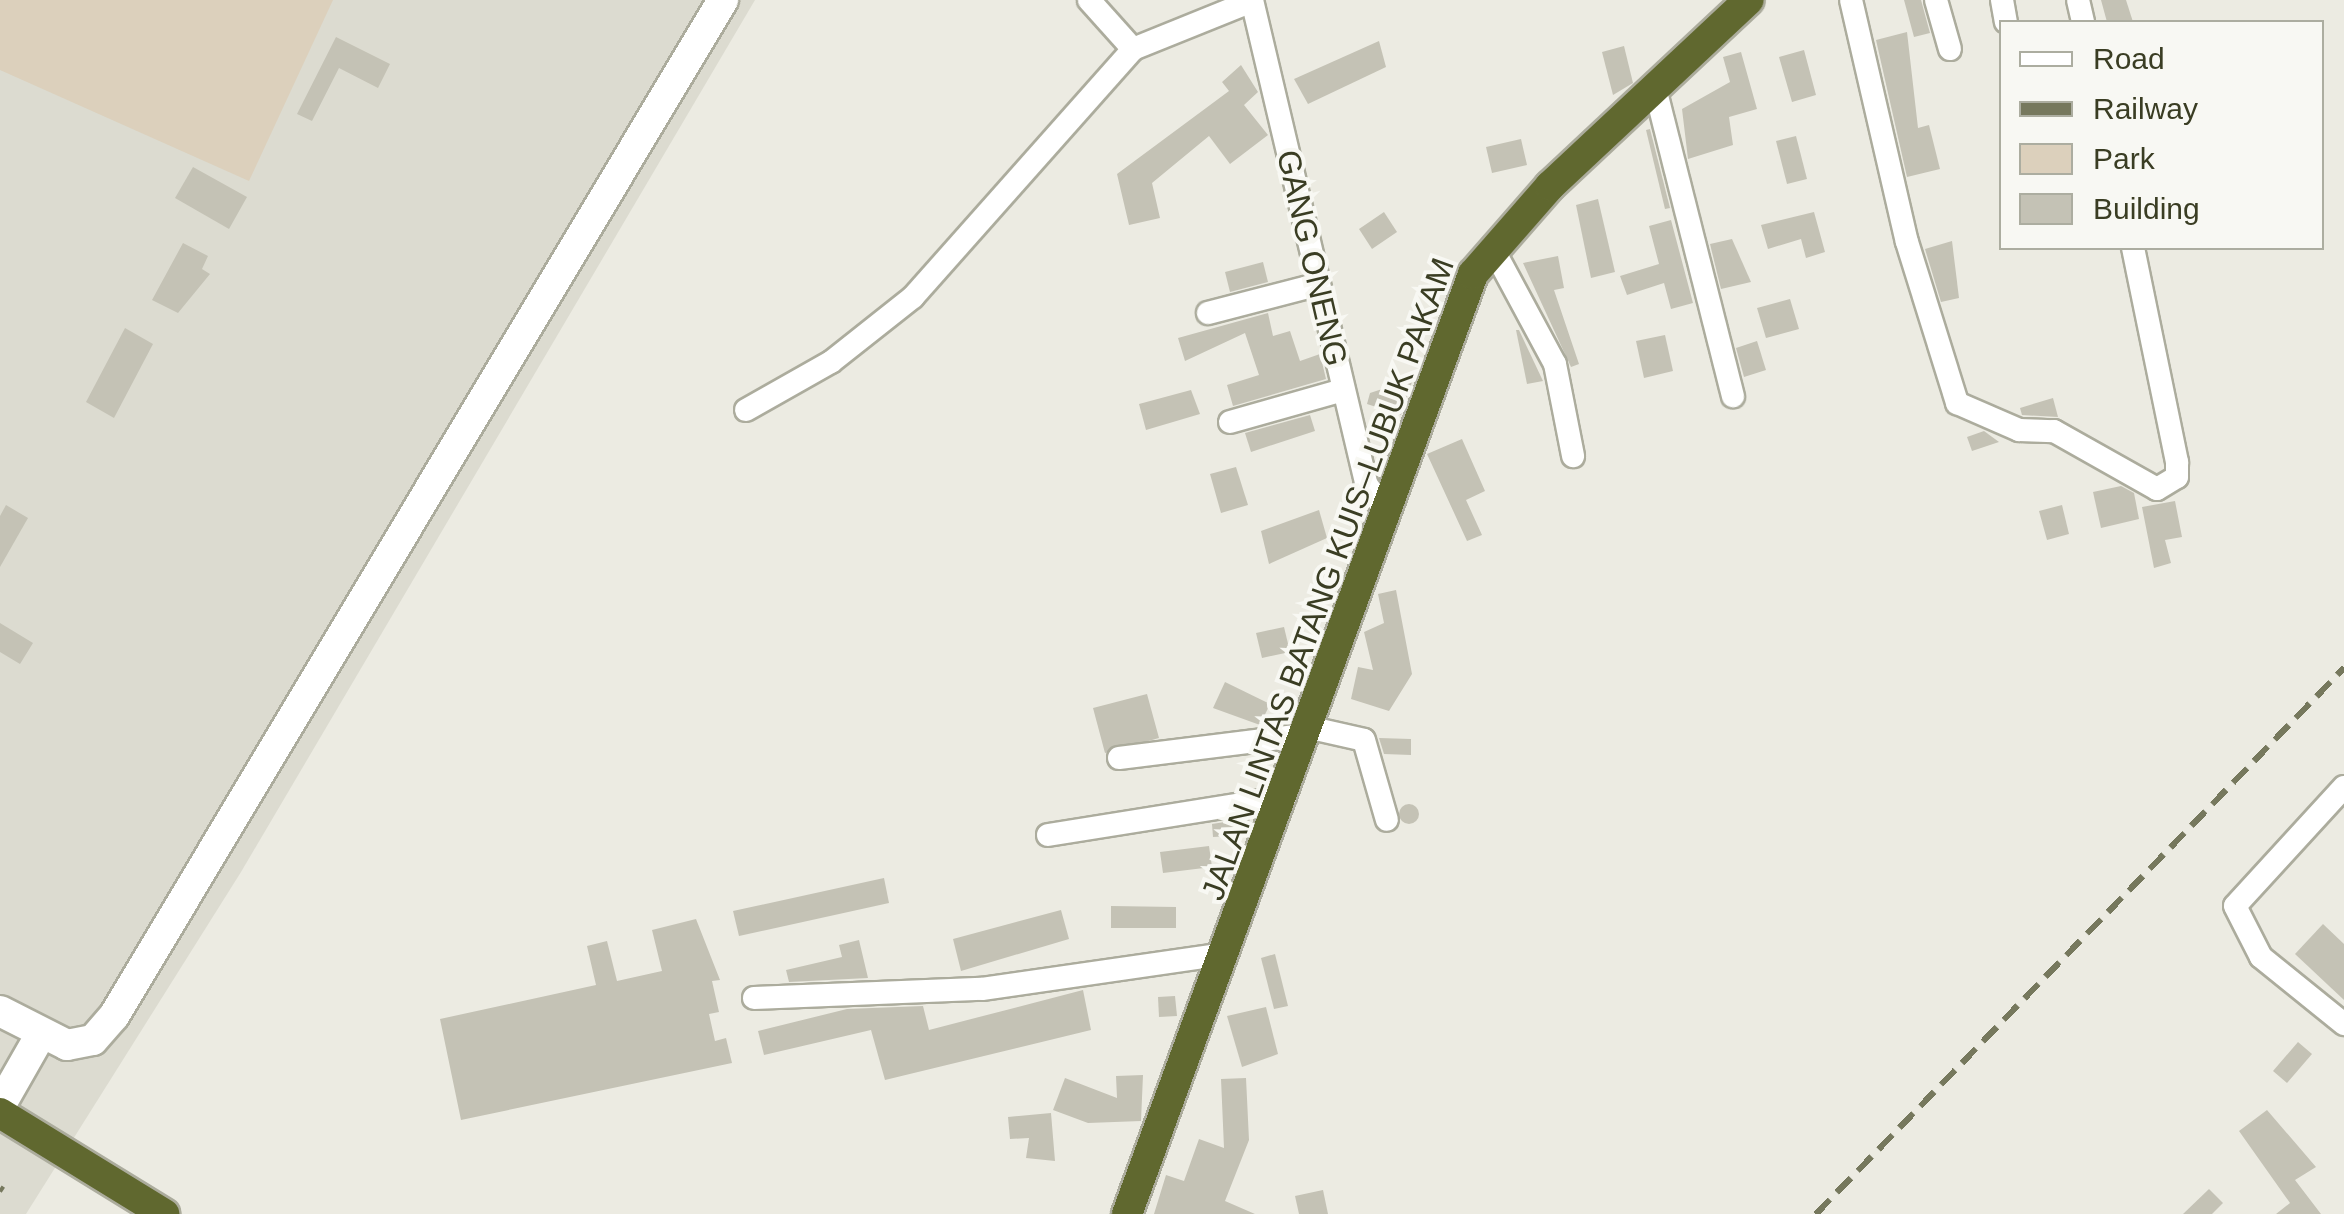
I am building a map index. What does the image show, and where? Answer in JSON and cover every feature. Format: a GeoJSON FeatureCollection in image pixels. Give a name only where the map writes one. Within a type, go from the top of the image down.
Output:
{"type":"FeatureCollection","features":[{"type":"Feature","properties":{"kind":"highway","name":"JALAN LINTAS BATANG KUIS–LUBUK PAKAM"},"geometry":{"type":"LineString","coordinates":[[1127,1214],[1284,797],[1466,292],[1492,248],[1654,88],[1750,0]]}},
{"type":"Feature","properties":{"kind":"highway"},"geometry":{"type":"LineString","coordinates":[[0,1110],[164,1214]]}},
{"type":"Feature","properties":{"kind":"street"},"geometry":{"type":"LineString","coordinates":[[0,1010],[41,1034],[80,1045],[114,1016],[723,0]]}},
{"type":"Feature","properties":{"kind":"street"},"geometry":{"type":"LineString","coordinates":[[1090,0],[1133,49]]}},
{"type":"Feature","properties":{"kind":"street"},"geometry":{"type":"LineString","coordinates":[[746,410],[787,392],[913,297],[1133,49],[1252,0]]}},
{"type":"Feature","properties":{"kind":"street","name":"GANG ONENG"},"geometry":{"type":"LineString","coordinates":[[1252,0],[1316,285],[1366,484],[1386,510]]}},
{"type":"Feature","properties":{"kind":"street"},"geometry":{"type":"LineString","coordinates":[[1852,0],[1906,242],[1957,403],[2019,430],[2054,431],[2157,489],[2176,477],[2177,462],[2134,250]]}},
{"type":"Feature","properties":{"kind":"street"},"geometry":{"type":"LineString","coordinates":[[1936,0],[1950,49]]}},
{"type":"Feature","properties":{"kind":"street"},"geometry":{"type":"LineString","coordinates":[[1654,88],[1732,396]]}},
{"type":"Feature","properties":{"kind":"street"},"geometry":{"type":"LineString","coordinates":[[1492,248],[1554,364],[1573,456]]}},
{"type":"Feature","properties":{"kind":"street"},"geometry":{"type":"LineString","coordinates":[[1208,313],[1316,285]]}},
{"type":"Feature","properties":{"kind":"street"},"geometry":{"type":"LineString","coordinates":[[1230,422],[1343,390]]}},
{"type":"Feature","properties":{"kind":"street"},"geometry":{"type":"LineString","coordinates":[[1119,758],[1305,731],[1364,740],[1387,820]]}},
{"type":"Feature","properties":{"kind":"street"},"geometry":{"type":"LineString","coordinates":[[2344,787],[2235,906],[2261,958],[2344,1024]]}},
{"type":"Feature","properties":{"kind":"street"},"geometry":{"type":"LineString","coordinates":[[1048,835],[1284,797]]}},
{"type":"Feature","properties":{"kind":"street"},"geometry":{"type":"LineString","coordinates":[[754,998],[982,989],[1226,954]]}},
{"type":"Feature","properties":{"kind":"street"},"geometry":{"type":"LineString","coordinates":[[0,1110],[41,1034]]}},
{"type":"Feature","properties":{"kind":"shaded area"},"geometry":{"type":"Polygon","coordinates":[[[0,0],[755,0],[241,872],[26,1214],[0,1214],[0,0]]]}},
{"type":"Feature","properties":{"kind":"green space"},"geometry":{"type":"Polygon","coordinates":[[[0,0],[333,0],[249,181],[0,70],[0,0]]]}},
{"type":"Feature","properties":{"kind":"building"},"geometry":{"type":"Polygon","coordinates":[[[1904,0],[1921,0],[1930,33],[1914,37],[1904,0]]]}},
{"type":"Feature","properties":{"kind":"building"},"geometry":{"type":"Polygon","coordinates":[[[2101,0],[2126,0],[2132,20],[2106,20],[2101,0]]]}},
{"type":"Feature","properties":{"kind":"building"},"geometry":{"type":"Polygon","coordinates":[[[1907,32],[1918,128],[1929,125],[1940,169],[1907,177],[1876,40],[1907,32]]]}},
{"type":"Feature","properties":{"kind":"building"},"geometry":{"type":"Polygon","coordinates":[[[336,37],[390,64],[378,88],[339,68],[312,121],[297,114],[336,37]]]}},
{"type":"Feature","properties":{"kind":"building"},"geometry":{"type":"Polygon","coordinates":[[[1379,41],[1386,67],[1308,104],[1294,79],[1379,41]]]}},
{"type":"Feature","properties":{"kind":"building"},"geometry":{"type":"Polygon","coordinates":[[[1624,46],[1633,83],[1613,95],[1602,52],[1624,46]]]}},
{"type":"Feature","properties":{"kind":"building"},"geometry":{"type":"Polygon","coordinates":[[[1804,50],[1816,95],[1792,102],[1779,57],[1804,50]]]}},
{"type":"Feature","properties":{"kind":"building"},"geometry":{"type":"Polygon","coordinates":[[[1741,52],[1757,109],[1729,117],[1733,145],[1688,159],[1682,109],[1730,82],[1723,57],[1741,52]]]}},
{"type":"Feature","properties":{"kind":"building"},"geometry":{"type":"Polygon","coordinates":[[[1241,65],[1258,92],[1244,105],[1268,135],[1230,164],[1209,136],[1152,183],[1160,218],[1129,225],[1117,174],[1229,91],[1222,82],[1241,65]]]}},
{"type":"Feature","properties":{"kind":"building"},"geometry":{"type":"Polygon","coordinates":[[[1650,129],[1670,208],[1665,209],[1646,130],[1650,129]]]}},
{"type":"Feature","properties":{"kind":"building"},"geometry":{"type":"Polygon","coordinates":[[[1796,136],[1807,179],[1787,184],[1776,141],[1796,136]]]}},
{"type":"Feature","properties":{"kind":"building"},"geometry":{"type":"Polygon","coordinates":[[[1521,139],[1527,165],[1492,173],[1486,147],[1521,139]]]}},
{"type":"Feature","properties":{"kind":"building"},"geometry":{"type":"Polygon","coordinates":[[[193,167],[247,197],[229,229],[175,198],[193,167]]]}},
{"type":"Feature","properties":{"kind":"building"},"geometry":{"type":"Polygon","coordinates":[[[1598,199],[1615,272],[1591,278],[1576,205],[1598,199]]]}},
{"type":"Feature","properties":{"kind":"building"},"geometry":{"type":"Polygon","coordinates":[[[1384,212],[1397,232],[1372,249],[1359,229],[1384,212]]]}},
{"type":"Feature","properties":{"kind":"building"},"geometry":{"type":"Polygon","coordinates":[[[1814,212],[1825,252],[1806,258],[1801,239],[1768,249],[1761,225],[1814,212]]]}},
{"type":"Feature","properties":{"kind":"building"},"geometry":{"type":"Polygon","coordinates":[[[1671,220],[1693,303],[1671,309],[1664,283],[1627,295],[1620,276],[1659,264],[1649,226],[1671,220]]]}},
{"type":"Feature","properties":{"kind":"building"},"geometry":{"type":"Polygon","coordinates":[[[1732,239],[1751,282],[1721,289],[1710,244],[1732,239]]]}},
{"type":"Feature","properties":{"kind":"building"},"geometry":{"type":"Polygon","coordinates":[[[1952,241],[1959,298],[1941,302],[1925,249],[1952,241]]]}},
{"type":"Feature","properties":{"kind":"building"},"geometry":{"type":"Polygon","coordinates":[[[183,243],[208,256],[202,269],[210,274],[178,313],[152,300],[183,243]]]}},
{"type":"Feature","properties":{"kind":"building"},"geometry":{"type":"Polygon","coordinates":[[[1558,256],[1564,288],[1554,290],[1579,364],[1571,367],[1523,263],[1558,256]]]}},
{"type":"Feature","properties":{"kind":"building"},"geometry":{"type":"Polygon","coordinates":[[[1263,262],[1268,282],[1230,292],[1225,272],[1263,262]]]}},
{"type":"Feature","properties":{"kind":"building"},"geometry":{"type":"Polygon","coordinates":[[[1790,299],[1799,329],[1766,338],[1757,308],[1790,299]]]}},
{"type":"Feature","properties":{"kind":"building"},"geometry":{"type":"Polygon","coordinates":[[[1268,313],[1273,336],[1290,331],[1300,361],[1320,354],[1326,379],[1233,406],[1227,385],[1259,375],[1245,333],[1185,361],[1178,338],[1268,313]]]}},
{"type":"Feature","properties":{"kind":"building"},"geometry":{"type":"Polygon","coordinates":[[[125,328],[153,344],[114,418],[86,402],[125,328]]]}},
{"type":"Feature","properties":{"kind":"building"},"geometry":{"type":"Polygon","coordinates":[[[1519,330],[1543,381],[1527,384],[1519,330]]]}},
{"type":"Feature","properties":{"kind":"building"},"geometry":{"type":"Polygon","coordinates":[[[1665,335],[1673,371],[1644,378],[1636,341],[1665,335]]]}},
{"type":"Feature","properties":{"kind":"building"},"geometry":{"type":"Polygon","coordinates":[[[1757,341],[1766,370],[1744,377],[1736,348],[1757,341]]]}},
{"type":"Feature","properties":{"kind":"building"},"geometry":{"type":"Polygon","coordinates":[[[1413,379],[1401,415],[1367,404],[1370,393],[1413,379]]]}},
{"type":"Feature","properties":{"kind":"building"},"geometry":{"type":"Polygon","coordinates":[[[1191,390],[1200,414],[1146,430],[1139,404],[1191,390]]]}},
{"type":"Feature","properties":{"kind":"building"},"geometry":{"type":"Polygon","coordinates":[[[2053,398],[2058,417],[2022,415],[2020,408],[2053,398]]]}},
{"type":"Feature","properties":{"kind":"building"},"geometry":{"type":"Polygon","coordinates":[[[1310,415],[1315,431],[1251,452],[1245,433],[1310,415]]]}},
{"type":"Feature","properties":{"kind":"building"},"geometry":{"type":"Polygon","coordinates":[[[1984,431],[1999,442],[1972,451],[1967,437],[1984,431]]]}},
{"type":"Feature","properties":{"kind":"building"},"geometry":{"type":"Polygon","coordinates":[[[1462,439],[1485,491],[1466,500],[1482,535],[1467,541],[1427,454],[1462,439]]]}},
{"type":"Feature","properties":{"kind":"building"},"geometry":{"type":"Polygon","coordinates":[[[1236,467],[1248,505],[1221,513],[1210,474],[1236,467]]]}},
{"type":"Feature","properties":{"kind":"building"},"geometry":{"type":"Polygon","coordinates":[[[2121,486],[2134,493],[2139,519],[2101,528],[2093,492],[2121,486]]]}},
{"type":"Feature","properties":{"kind":"building"},"geometry":{"type":"Polygon","coordinates":[[[2175,501],[2182,537],[2165,540],[2171,563],[2154,568],[2142,507],[2175,501]]]}},
{"type":"Feature","properties":{"kind":"building"},"geometry":{"type":"Polygon","coordinates":[[[6,505],[28,518],[0,567],[0,516],[6,505]]]}},
{"type":"Feature","properties":{"kind":"building"},"geometry":{"type":"Polygon","coordinates":[[[2062,505],[2069,534],[2047,540],[2039,511],[2062,505]]]}},
{"type":"Feature","properties":{"kind":"building"},"geometry":{"type":"Polygon","coordinates":[[[1319,510],[1327,538],[1269,564],[1261,531],[1319,510]]]}},
{"type":"Feature","properties":{"kind":"building"},"geometry":{"type":"Polygon","coordinates":[[[1396,590],[1412,674],[1389,711],[1351,699],[1358,667],[1373,670],[1364,632],[1384,623],[1378,594],[1396,590]]]}},
{"type":"Feature","properties":{"kind":"building"},"geometry":{"type":"Polygon","coordinates":[[[0,623],[33,643],[20,664],[0,652],[0,623]]]}},
{"type":"Feature","properties":{"kind":"building"},"geometry":{"type":"Polygon","coordinates":[[[1284,627],[1290,652],[1262,658],[1256,633],[1284,627]]]}},
{"type":"Feature","properties":{"kind":"building"},"geometry":{"type":"Polygon","coordinates":[[[1225,682],[1270,704],[1260,725],[1213,708],[1225,682]]]}},
{"type":"Feature","properties":{"kind":"building"},"geometry":{"type":"Polygon","coordinates":[[[1147,694],[1159,738],[1105,753],[1093,708],[1147,694]]]}},
{"type":"Feature","properties":{"kind":"building"},"geometry":{"type":"Polygon","coordinates":[[[1379,738],[1411,739],[1411,755],[1384,754],[1379,738]]]}},
{"type":"Feature","properties":{"kind":"building"},"geometry":{"type":"Polygon","coordinates":[[[1409,804],[1419,814],[1409,824],[1399,814],[1409,804]]]}},
{"type":"Feature","properties":{"kind":"building"},"geometry":{"type":"Polygon","coordinates":[[[1250,818],[1247,835],[1213,837],[1212,824],[1250,818]]]}},
{"type":"Feature","properties":{"kind":"building"},"geometry":{"type":"Polygon","coordinates":[[[1209,846],[1212,867],[1163,873],[1160,852],[1209,846]]]}},
{"type":"Feature","properties":{"kind":"building"},"geometry":{"type":"Polygon","coordinates":[[[884,878],[889,903],[739,936],[733,911],[884,878]]]}},
{"type":"Feature","properties":{"kind":"building"},"geometry":{"type":"Polygon","coordinates":[[[1111,906],[1176,907],[1176,928],[1111,928],[1111,906]]]}},
{"type":"Feature","properties":{"kind":"building"},"geometry":{"type":"Polygon","coordinates":[[[1061,910],[1069,939],[961,971],[953,939],[1061,910]]]}},
{"type":"Feature","properties":{"kind":"building"},"geometry":{"type":"Polygon","coordinates":[[[696,919],[720,980],[712,981],[719,1012],[709,1014],[715,1041],[726,1038],[732,1063],[461,1120],[440,1019],[596,985],[587,946],[607,941],[617,981],[662,971],[652,930],[696,919]]]}},
{"type":"Feature","properties":{"kind":"building"},"geometry":{"type":"Polygon","coordinates":[[[2323,924],[2344,944],[2344,1000],[2295,954],[2323,924]]]}},
{"type":"Feature","properties":{"kind":"building"},"geometry":{"type":"Polygon","coordinates":[[[859,940],[868,978],[789,982],[786,970],[842,957],[839,945],[859,940]]]}},
{"type":"Feature","properties":{"kind":"building"},"geometry":{"type":"Polygon","coordinates":[[[1275,954],[1288,1006],[1274,1009],[1261,958],[1275,954]]]}},
{"type":"Feature","properties":{"kind":"building"},"geometry":{"type":"Polygon","coordinates":[[[1083,990],[1091,1030],[885,1080],[871,1030],[764,1055],[758,1031],[847,1009],[923,1006],[929,1030],[1083,990]]]}},
{"type":"Feature","properties":{"kind":"building"},"geometry":{"type":"Polygon","coordinates":[[[1175,996],[1177,1016],[1159,1017],[1158,997],[1175,996]]]}},
{"type":"Feature","properties":{"kind":"building"},"geometry":{"type":"Polygon","coordinates":[[[1266,1007],[1278,1054],[1242,1067],[1227,1016],[1266,1007]]]}},
{"type":"Feature","properties":{"kind":"building"},"geometry":{"type":"Polygon","coordinates":[[[2298,1042],[2312,1054],[2287,1083],[2273,1071],[2298,1042]]]}},
{"type":"Feature","properties":{"kind":"building"},"geometry":{"type":"Polygon","coordinates":[[[1143,1075],[1141,1121],[1088,1123],[1053,1110],[1065,1078],[1117,1098],[1116,1076],[1143,1075]]]}},
{"type":"Feature","properties":{"kind":"building"},"geometry":{"type":"Polygon","coordinates":[[[1246,1078],[1249,1140],[1225,1201],[1255,1214],[1154,1214],[1166,1175],[1184,1181],[1199,1139],[1224,1148],[1221,1079],[1246,1078]]]}},
{"type":"Feature","properties":{"kind":"building"},"geometry":{"type":"Polygon","coordinates":[[[2267,1110],[2316,1167],[2295,1180],[2321,1214],[2276,1214],[2290,1203],[2239,1131],[2267,1110]]]}},
{"type":"Feature","properties":{"kind":"building"},"geometry":{"type":"Polygon","coordinates":[[[1051,1113],[1055,1161],[1026,1158],[1029,1138],[1010,1139],[1008,1117],[1051,1113]]]}},
{"type":"Feature","properties":{"kind":"building"},"geometry":{"type":"Polygon","coordinates":[[[2209,1189],[2223,1203],[2212,1214],[2183,1214],[2209,1189]]]}},
{"type":"Feature","properties":{"kind":"building"},"geometry":{"type":"Polygon","coordinates":[[[1323,1190],[1328,1214],[1299,1214],[1295,1196],[1323,1190]]]}},
{"type":"Feature","properties":{"kind":"railway"},"geometry":{"type":"LineString","coordinates":[[1816,1214],[2344,668]]}}]}
